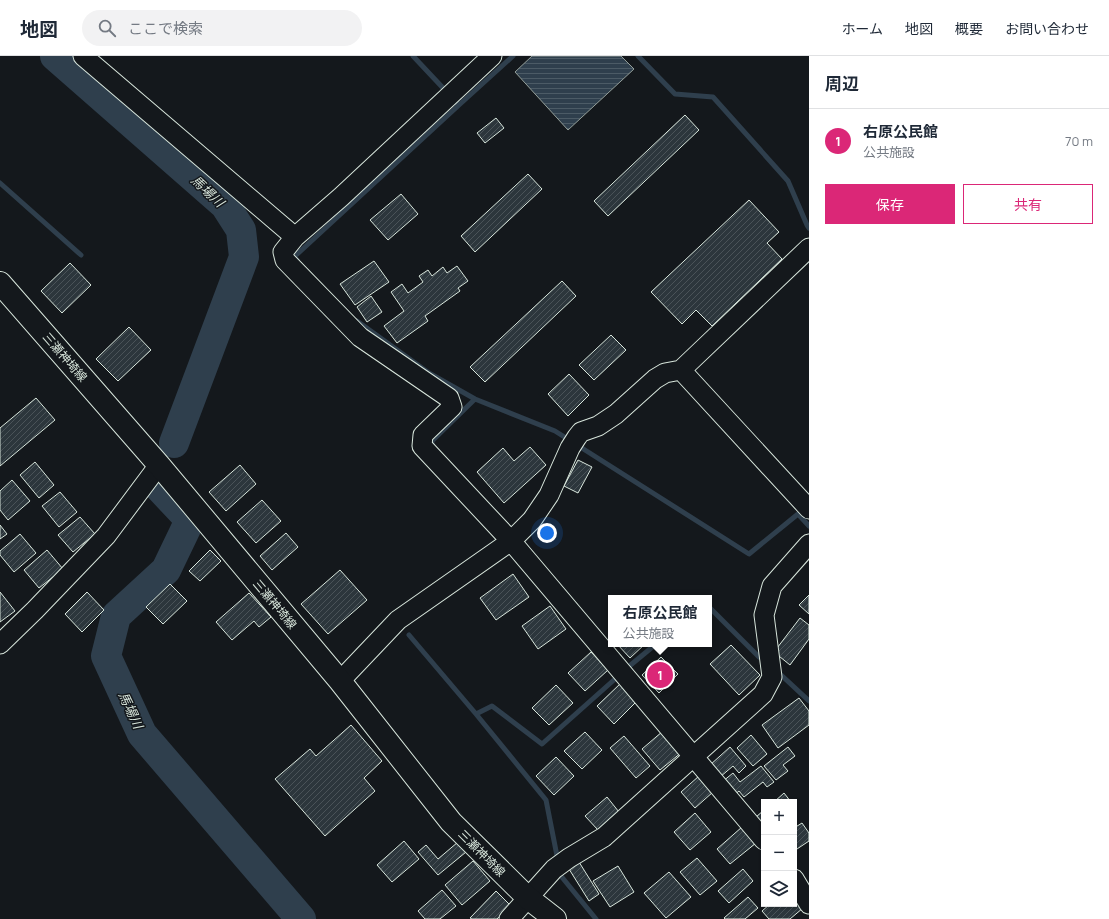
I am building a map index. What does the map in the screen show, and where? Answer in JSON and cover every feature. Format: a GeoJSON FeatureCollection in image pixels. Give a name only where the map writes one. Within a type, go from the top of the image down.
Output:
{"type":"FeatureCollection","features":[{"type":"Feature","properties":{"kind":"main road","name":"三瀬神埼線"},"geometry":{"type":"LineString","coordinates":[[0,283],[159,465],[340,681],[451,822],[528,898],[555,919]]}},
{"type":"Feature","properties":{"kind":"street"},"geometry":{"type":"LineString","coordinates":[[83,56],[295,237]]}},
{"type":"Feature","properties":{"kind":"street"},"geometry":{"type":"LineString","coordinates":[[492,56],[341,197],[295,237],[283,252],[284,260],[360,337],[449,398],[452,407],[423,435],[422,446],[511,541],[761,836]]}},
{"type":"Feature","properties":{"kind":"street"},"geometry":{"type":"LineString","coordinates":[[340,681],[398,620],[511,541],[532,520],[549,495],[573,443],[581,432],[598,426],[616,414],[660,376],[665,373],[681,370],[809,248]]}},
{"type":"Feature","properties":{"kind":"street"},"geometry":{"type":"LineString","coordinates":[[681,370],[809,509]]}},
{"type":"Feature","properties":{"kind":"street"},"geometry":{"type":"LineString","coordinates":[[0,644],[36,610],[106,536],[159,465]]}},
{"type":"Feature","properties":{"kind":"street"},"geometry":{"type":"LineString","coordinates":[[509,919],[554,870],[569,858],[604,837],[763,694],[772,677],[764,615],[772,586],[809,544]]}},
{"type":"Feature","properties":{"kind":"street"},"geometry":{"type":"LineString","coordinates":[[797,884],[809,904]]}},
{"type":"Feature","properties":{"kind":"street"},"geometry":{"type":"LineString","coordinates":[[804,919],[809,914]]}},
{"type":"Feature","properties":{"kind":"water"},"geometry":{"type":"Polygon","coordinates":[[[532,56],[621,56],[634,69],[568,130],[515,72],[532,56]]]}},
{"type":"Feature","properties":{"kind":"building"},"geometry":{"type":"Polygon","coordinates":[[[685,115],[699,130],[608,216],[594,201],[685,115]]]}},
{"type":"Feature","properties":{"kind":"building"},"geometry":{"type":"Polygon","coordinates":[[[496,118],[504,128],[485,143],[477,133],[496,118]]]}},
{"type":"Feature","properties":{"kind":"building"},"geometry":{"type":"Polygon","coordinates":[[[528,174],[542,189],[475,252],[461,236],[528,174]]]}},
{"type":"Feature","properties":{"kind":"building"},"geometry":{"type":"Polygon","coordinates":[[[401,194],[418,214],[388,240],[370,220],[401,194]]]}},
{"type":"Feature","properties":{"kind":"building"},"geometry":{"type":"Polygon","coordinates":[[[749,200],[779,232],[767,243],[782,259],[712,326],[696,310],[682,324],[651,292],[749,200]]]}},
{"type":"Feature","properties":{"kind":"building"},"geometry":{"type":"Polygon","coordinates":[[[374,261],[389,282],[355,305],[340,284],[374,261]]]}},
{"type":"Feature","properties":{"kind":"building"},"geometry":{"type":"Polygon","coordinates":[[[70,263],[91,285],[62,313],[41,291],[70,263]]]}},
{"type":"Feature","properties":{"kind":"building"},"geometry":{"type":"Polygon","coordinates":[[[457,266],[468,281],[458,288],[460,291],[425,316],[428,321],[397,343],[384,326],[404,311],[391,292],[402,284],[408,293],[423,282],[419,276],[428,270],[432,276],[443,267],[447,273],[457,266]]]}},
{"type":"Feature","properties":{"kind":"building"},"geometry":{"type":"Polygon","coordinates":[[[562,281],[576,296],[485,382],[470,367],[562,281]]]}},
{"type":"Feature","properties":{"kind":"building"},"geometry":{"type":"Polygon","coordinates":[[[371,296],[382,312],[367,322],[357,307],[371,296]]]}},
{"type":"Feature","properties":{"kind":"building"},"geometry":{"type":"Polygon","coordinates":[[[129,327],[151,350],[118,381],[96,359],[129,327]]]}},
{"type":"Feature","properties":{"kind":"building"},"geometry":{"type":"Polygon","coordinates":[[[611,335],[626,350],[594,380],[579,365],[611,335]]]}},
{"type":"Feature","properties":{"kind":"building"},"geometry":{"type":"Polygon","coordinates":[[[569,374],[589,395],[568,416],[548,394],[569,374]]]}},
{"type":"Feature","properties":{"kind":"building"},"geometry":{"type":"Polygon","coordinates":[[[36,398],[55,420],[0,466],[0,428],[36,398]]]}},
{"type":"Feature","properties":{"kind":"building"},"geometry":{"type":"Polygon","coordinates":[[[530,447],[546,465],[504,503],[477,472],[503,448],[514,461],[530,447]]]}},
{"type":"Feature","properties":{"kind":"building"},"geometry":{"type":"Polygon","coordinates":[[[578,460],[592,467],[578,493],[564,486],[578,460]]]}},
{"type":"Feature","properties":{"kind":"building"},"geometry":{"type":"Polygon","coordinates":[[[35,462],[54,485],[39,498],[20,475],[35,462]]]}},
{"type":"Feature","properties":{"kind":"building"},"geometry":{"type":"Polygon","coordinates":[[[240,465],[256,484],[226,511],[209,492],[240,465]]]}},
{"type":"Feature","properties":{"kind":"building"},"geometry":{"type":"Polygon","coordinates":[[[12,480],[30,501],[8,520],[0,510],[0,491],[12,480]]]}},
{"type":"Feature","properties":{"kind":"building"},"geometry":{"type":"Polygon","coordinates":[[[60,492],[77,512],[59,527],[42,506],[60,492]]]}},
{"type":"Feature","properties":{"kind":"building"},"geometry":{"type":"Polygon","coordinates":[[[262,500],[281,521],[256,543],[237,522],[262,500]]]}},
{"type":"Feature","properties":{"kind":"building"},"geometry":{"type":"Polygon","coordinates":[[[80,517],[95,534],[73,552],[58,535],[80,517]]]}},
{"type":"Feature","properties":{"kind":"building"},"geometry":{"type":"Polygon","coordinates":[[[0,525],[7,534],[0,539],[0,525]]]}},
{"type":"Feature","properties":{"kind":"building"},"geometry":{"type":"Polygon","coordinates":[[[286,533],[298,547],[272,570],[260,556],[286,533]]]}},
{"type":"Feature","properties":{"kind":"building"},"geometry":{"type":"Polygon","coordinates":[[[20,534],[36,553],[14,572],[0,555],[0,551],[20,534]]]}},
{"type":"Feature","properties":{"kind":"building"},"geometry":{"type":"Polygon","coordinates":[[[47,550],[63,569],[39,588],[24,570],[47,550]]]}},
{"type":"Feature","properties":{"kind":"building"},"geometry":{"type":"Polygon","coordinates":[[[210,550],[221,561],[200,581],[189,571],[210,550]]]}},
{"type":"Feature","properties":{"kind":"building"},"geometry":{"type":"Polygon","coordinates":[[[340,570],[367,600],[328,634],[301,604],[340,570]]]}},
{"type":"Feature","properties":{"kind":"building"},"geometry":{"type":"Polygon","coordinates":[[[513,574],[529,597],[496,620],[480,598],[513,574]]]}},
{"type":"Feature","properties":{"kind":"building"},"geometry":{"type":"Polygon","coordinates":[[[170,584],[187,601],[163,624],[146,607],[170,584]]]}},
{"type":"Feature","properties":{"kind":"building"},"geometry":{"type":"Polygon","coordinates":[[[0,592],[15,611],[0,622],[0,592]]]}},
{"type":"Feature","properties":{"kind":"building"},"geometry":{"type":"Polygon","coordinates":[[[87,592],[104,610],[82,632],[65,614],[87,592]]]}},
{"type":"Feature","properties":{"kind":"building"},"geometry":{"type":"Polygon","coordinates":[[[249,593],[271,617],[259,627],[254,621],[232,640],[216,622],[249,593]]]}},
{"type":"Feature","properties":{"kind":"building"},"geometry":{"type":"Polygon","coordinates":[[[809,595],[809,614],[799,605],[809,595]]]}},
{"type":"Feature","properties":{"kind":"building"},"geometry":{"type":"Polygon","coordinates":[[[550,606],[566,629],[538,649],[522,626],[550,606]]]}},
{"type":"Feature","properties":{"kind":"building"},"geometry":{"type":"Polygon","coordinates":[[[800,618],[809,625],[809,639],[790,665],[774,652],[800,618]]]}},
{"type":"Feature","properties":{"kind":"building"},"geometry":{"type":"Polygon","coordinates":[[[731,645],[760,675],[739,695],[710,664],[731,645]]]}},
{"type":"Feature","properties":{"kind":"building"},"geometry":{"type":"Polygon","coordinates":[[[620,647],[642,647],[630,658],[620,647]]]}},
{"type":"Feature","properties":{"kind":"building"},"geometry":{"type":"Polygon","coordinates":[[[591,652],[608,670],[585,691],[568,673],[591,652]]]}},
{"type":"Feature","properties":{"kind":"building"},"geometry":{"type":"Polygon","coordinates":[[[661,657],[678,674],[659,693],[642,675],[661,657]]]}},
{"type":"Feature","properties":{"kind":"building"},"geometry":{"type":"Polygon","coordinates":[[[622,682],[638,700],[614,724],[597,706],[622,682]]]}},
{"type":"Feature","properties":{"kind":"building"},"geometry":{"type":"Polygon","coordinates":[[[556,685],[573,703],[549,725],[532,708],[556,685]]]}},
{"type":"Feature","properties":{"kind":"building"},"geometry":{"type":"Polygon","coordinates":[[[799,698],[809,711],[809,725],[778,748],[762,725],[799,698]]]}},
{"type":"Feature","properties":{"kind":"building"},"geometry":{"type":"Polygon","coordinates":[[[351,725],[382,761],[364,778],[375,791],[325,836],[275,779],[310,749],[316,756],[351,725]]]}},
{"type":"Feature","properties":{"kind":"building"},"geometry":{"type":"Polygon","coordinates":[[[663,731],[682,752],[660,770],[642,749],[663,731]]]}},
{"type":"Feature","properties":{"kind":"building"},"geometry":{"type":"Polygon","coordinates":[[[585,732],[602,750],[582,769],[564,751],[585,732]]]}},
{"type":"Feature","properties":{"kind":"building"},"geometry":{"type":"Polygon","coordinates":[[[751,735],[767,754],[753,766],[737,748],[751,735]]]}},
{"type":"Feature","properties":{"kind":"building"},"geometry":{"type":"Polygon","coordinates":[[[624,736],[650,766],[636,778],[610,748],[624,736]]]}},
{"type":"Feature","properties":{"kind":"building"},"geometry":{"type":"Polygon","coordinates":[[[730,747],[746,766],[739,773],[733,766],[720,777],[710,765],[730,747]]]}},
{"type":"Feature","properties":{"kind":"building"},"geometry":{"type":"Polygon","coordinates":[[[788,747],[795,756],[783,765],[788,771],[776,780],[764,766],[788,747]]]}},
{"type":"Feature","properties":{"kind":"building"},"geometry":{"type":"Polygon","coordinates":[[[556,757],[574,776],[554,795],[536,776],[556,757]]]}},
{"type":"Feature","properties":{"kind":"building"},"geometry":{"type":"Polygon","coordinates":[[[761,766],[774,782],[767,787],[763,782],[744,797],[739,791],[733,796],[722,782],[733,773],[740,782],[761,766]]]}},
{"type":"Feature","properties":{"kind":"building"},"geometry":{"type":"Polygon","coordinates":[[[699,776],[713,792],[695,808],[681,792],[699,776]]]}},
{"type":"Feature","properties":{"kind":"building"},"geometry":{"type":"Polygon","coordinates":[[[784,793],[789,799],[777,799],[784,793]]]}},
{"type":"Feature","properties":{"kind":"building"},"geometry":{"type":"Polygon","coordinates":[[[607,797],[619,812],[598,830],[585,816],[607,797]]]}},
{"type":"Feature","properties":{"kind":"building"},"geometry":{"type":"Polygon","coordinates":[[[695,813],[711,832],[690,850],[674,832],[695,813]]]}},
{"type":"Feature","properties":{"kind":"building"},"geometry":{"type":"Polygon","coordinates":[[[761,813],[761,823],[756,817],[761,813]]]}},
{"type":"Feature","properties":{"kind":"building"},"geometry":{"type":"Polygon","coordinates":[[[802,823],[809,833],[809,841],[797,849],[797,835],[797,826],[802,823]]]}},
{"type":"Feature","properties":{"kind":"building"},"geometry":{"type":"Polygon","coordinates":[[[742,827],[756,843],[730,864],[717,849],[742,827]]]}},
{"type":"Feature","properties":{"kind":"building"},"geometry":{"type":"Polygon","coordinates":[[[404,841],[419,859],[392,882],[377,865],[404,841]]]}},
{"type":"Feature","properties":{"kind":"building"},"geometry":{"type":"Polygon","coordinates":[[[458,842],[466,852],[438,875],[418,852],[426,845],[438,859],[458,842]]]}},
{"type":"Feature","properties":{"kind":"building"},"geometry":{"type":"Polygon","coordinates":[[[697,858],[717,881],[700,895],[680,872],[697,858]]]}},
{"type":"Feature","properties":{"kind":"building"},"geometry":{"type":"Polygon","coordinates":[[[473,861],[490,881],[462,905],[445,885],[473,861]]]}},
{"type":"Feature","properties":{"kind":"building"},"geometry":{"type":"Polygon","coordinates":[[[579,862],[599,894],[589,901],[569,869],[579,862]]]}},
{"type":"Feature","properties":{"kind":"building"},"geometry":{"type":"Polygon","coordinates":[[[618,866],[634,892],[610,907],[593,881],[618,866]]]}},
{"type":"Feature","properties":{"kind":"building"},"geometry":{"type":"Polygon","coordinates":[[[743,869],[753,881],[729,903],[718,891],[743,869]]]}},
{"type":"Feature","properties":{"kind":"building"},"geometry":{"type":"Polygon","coordinates":[[[669,872],[691,897],[666,918],[644,893],[669,872]]]}},
{"type":"Feature","properties":{"kind":"building"},"geometry":{"type":"Polygon","coordinates":[[[442,890],[456,906],[440,919],[425,919],[418,911],[442,890]]]}},
{"type":"Feature","properties":{"kind":"building"},"geometry":{"type":"Polygon","coordinates":[[[496,891],[510,905],[497,919],[470,918],[496,891]]]}},
{"type":"Feature","properties":{"kind":"building"},"geometry":{"type":"Polygon","coordinates":[[[748,897],[758,908],[745,919],[724,918],[748,897]]]}},
{"type":"Feature","properties":{"kind":"building"},"geometry":{"type":"Polygon","coordinates":[[[797,901],[803,908],[790,919],[769,919],[762,911],[767,907],[797,907],[797,901]]]}},
{"type":"Feature","properties":{"kind":"waterway","name":"馬場川"},"geometry":{"type":"LineString","coordinates":[[55,56],[225,205],[241,230],[244,257],[174,443]]}},
{"type":"Feature","properties":{"kind":"waterway"},"geometry":{"type":"LineString","coordinates":[[413,56],[459,105],[513,56]]}},
{"type":"Feature","properties":{"kind":"waterway"},"geometry":{"type":"LineString","coordinates":[[638,56],[675,94],[713,97],[788,181],[809,228]]}},
{"type":"Feature","properties":{"kind":"waterway"},"geometry":{"type":"LineString","coordinates":[[297,260],[294,257],[459,105]]}},
{"type":"Feature","properties":{"kind":"waterway"},"geometry":{"type":"LineString","coordinates":[[0,183],[81,255]]}},
{"type":"Feature","properties":{"kind":"waterway"},"geometry":{"type":"LineString","coordinates":[[357,321],[429,373],[475,399],[555,431],[749,554],[798,514],[809,526]]}},
{"type":"Feature","properties":{"kind":"waterway"},"geometry":{"type":"LineString","coordinates":[[432,448],[432,441],[475,399]]}},
{"type":"Feature","properties":{"kind":"waterway","name":"馬場川"},"geometry":{"type":"LineString","coordinates":[[158,486],[190,520],[166,570],[116,616],[106,656],[142,734],[301,919]]}},
{"type":"Feature","properties":{"kind":"waterway"},"geometry":{"type":"LineString","coordinates":[[712,610],[759,657]]}},
{"type":"Feature","properties":{"kind":"waterway"},"geometry":{"type":"LineString","coordinates":[[409,635],[546,800],[558,861]]}},
{"type":"Feature","properties":{"kind":"waterway"},"geometry":{"type":"LineString","coordinates":[[625,666],[627,668],[652,647]]}},
{"type":"Feature","properties":{"kind":"waterway"},"geometry":{"type":"LineString","coordinates":[[780,674],[809,701]]}},
{"type":"Feature","properties":{"kind":"waterway"},"geometry":{"type":"LineString","coordinates":[[476,714],[492,706],[542,744],[615,679]]}},
{"type":"Feature","properties":{"kind":"waterway"},"geometry":{"type":"LineString","coordinates":[[559,869],[561,876],[596,919]]}},
{"type":"Feature","properties":{"kind":"place","name":"右原公民館"},"geometry":{"type":"Point","coordinates":[660,675]}}]}
